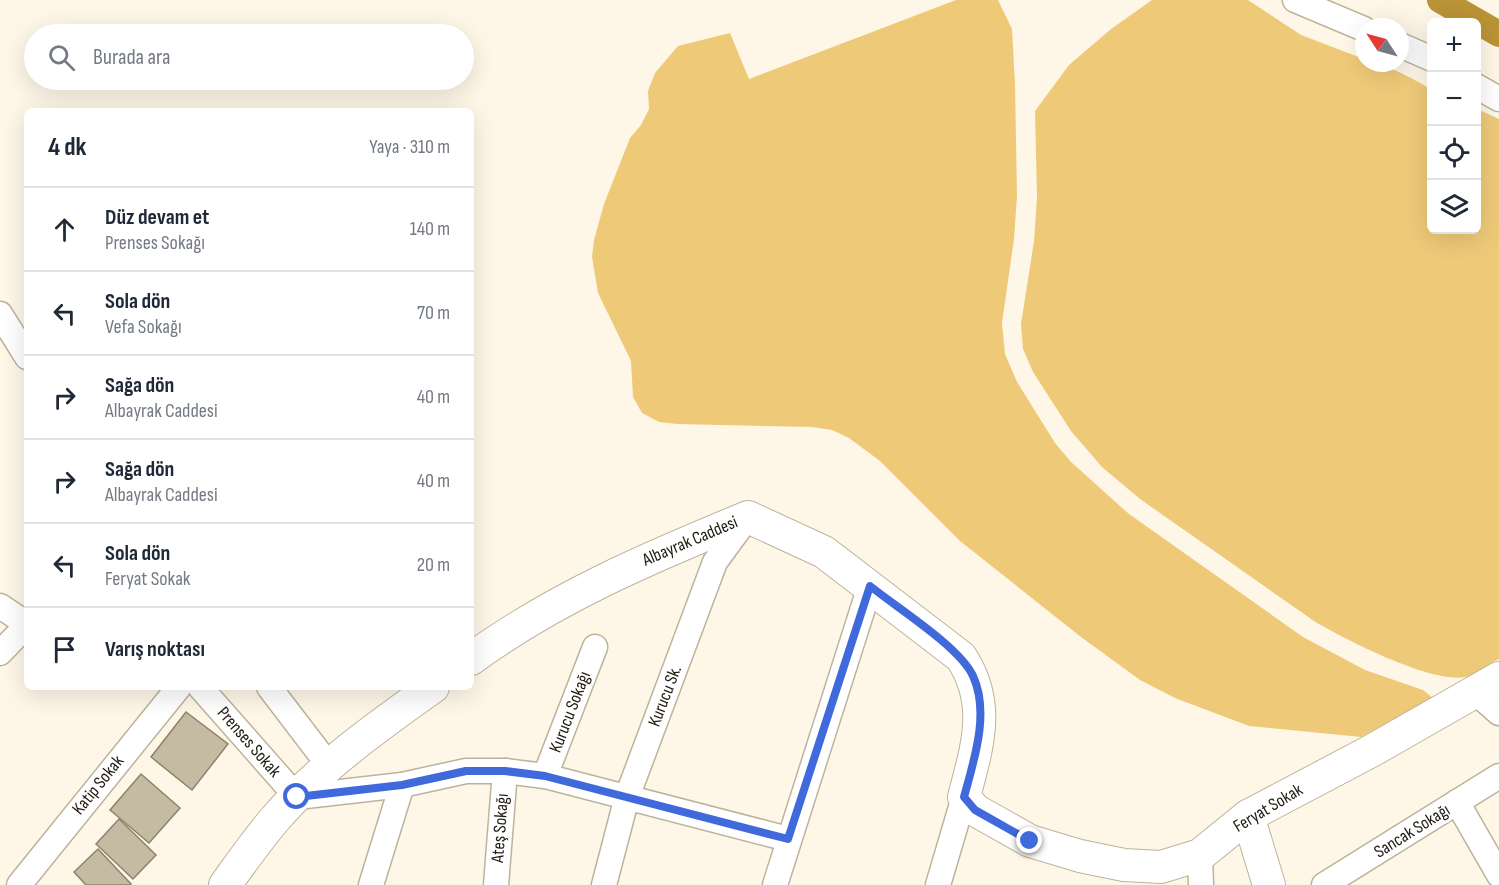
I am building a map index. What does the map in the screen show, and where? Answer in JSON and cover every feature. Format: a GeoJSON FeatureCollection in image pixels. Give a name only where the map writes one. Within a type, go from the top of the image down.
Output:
{"type":"FeatureCollection","features":[{"type":"Feature","properties":{"kind":"street"},"geometry":{"type":"LineString","coordinates":[[1295,0],[1355,24]]}},
{"type":"Feature","properties":{"kind":"street"},"geometry":{"type":"LineString","coordinates":[[1409,49],[1427,57]]}},
{"type":"Feature","properties":{"kind":"street"},"geometry":{"type":"LineString","coordinates":[[1481,89],[1499,99]]}},
{"type":"Feature","properties":{"kind":"street"},"geometry":{"type":"LineString","coordinates":[[0,314],[24,352]]}},
{"type":"Feature","properties":{"kind":"street","name":"Albayrak Caddesi"},"geometry":{"type":"LineString","coordinates":[[474,657],[507,633],[580,591],[748,516],[824,552],[961,657],[973,675],[978,693],[979,732],[964,797]]}},
{"type":"Feature","properties":{"kind":"street","name":"Kurucu Sk."},"geometry":{"type":"LineString","coordinates":[[604,885],[627,797],[715,562],[748,516]]}},
{"type":"Feature","properties":{"kind":"street"},"geometry":{"type":"LineString","coordinates":[[775,885],[870,586]]}},
{"type":"Feature","properties":{"kind":"street"},"geometry":{"type":"LineString","coordinates":[[0,606],[24,622]]}},
{"type":"Feature","properties":{"kind":"street"},"geometry":{"type":"LineString","coordinates":[[0,653],[24,627]]}},
{"type":"Feature","properties":{"kind":"street","name":"Kurucu Sokağı"},"geometry":{"type":"LineString","coordinates":[[545,776],[595,647]]}},
{"type":"Feature","properties":{"kind":"street"},"geometry":{"type":"LineString","coordinates":[[1487,685],[1499,713]]}},
{"type":"Feature","properties":{"kind":"street","name":"Feryat Sokak"},"geometry":{"type":"LineString","coordinates":[[964,797],[975,810],[1030,841],[1080,856],[1124,865],[1200,870],[1248,816],[1373,750],[1487,685]]}},
{"type":"Feature","properties":{"kind":"street","name":"Katip Sokak"},"geometry":{"type":"LineString","coordinates":[[18,885],[177,690]]}},
{"type":"Feature","properties":{"kind":"street","name":"Prenses Sokak"},"geometry":{"type":"LineString","coordinates":[[203,690],[297,797]]}},
{"type":"Feature","properties":{"kind":"street"},"geometry":{"type":"LineString","coordinates":[[271,690],[330,767]]}},
{"type":"Feature","properties":{"kind":"street"},"geometry":{"type":"LineString","coordinates":[[225,885],[275,819],[297,797],[330,767],[429,690]]}},
{"type":"Feature","properties":{"kind":"street"},"geometry":{"type":"LineString","coordinates":[[297,797],[402,785],[466,771],[505,771],[545,776],[788,839]]}},
{"type":"Feature","properties":{"kind":"street","name":"Ateş Sokağı"},"geometry":{"type":"LineString","coordinates":[[496,885],[505,771]]}},
{"type":"Feature","properties":{"kind":"street","name":"Sancak Sokağı"},"geometry":{"type":"LineString","coordinates":[[1324,885],[1499,776]]}},
{"type":"Feature","properties":{"kind":"street"},"geometry":{"type":"LineString","coordinates":[[371,885],[402,785]]}},
{"type":"Feature","properties":{"kind":"street"},"geometry":{"type":"LineString","coordinates":[[938,885],[964,797]]}},
{"type":"Feature","properties":{"kind":"street"},"geometry":{"type":"LineString","coordinates":[[1457,802],[1499,875]]}},
{"type":"Feature","properties":{"kind":"street"},"geometry":{"type":"LineString","coordinates":[[1248,816],[1269,885]]}},
{"type":"Feature","properties":{"kind":"shaded area"},"geometry":{"type":"Polygon","coordinates":[[[956,0],[998,0],[1012,29],[1017,196],[1014,239],[1002,323],[1005,354],[1017,382],[1055,443],[1071,462],[1129,514],[1303,637],[1365,670],[1423,690],[1433,698],[1361,737],[1249,726],[1175,698],[1140,680],[1081,637],[960,541],[880,461],[849,438],[832,430],[812,427],[659,422],[642,413],[633,397],[631,361],[598,293],[592,257],[594,240],[604,204],[630,138],[641,125],[649,109],[648,91],[655,73],[678,46],[730,33],[749,79],[956,0]]]}},
{"type":"Feature","properties":{"kind":"shaded area"},"geometry":{"type":"Polygon","coordinates":[[[1152,0],[1248,0],[1301,35],[1355,56],[1355,72],[1399,72],[1427,87],[1427,234],[1481,234],[1481,111],[1499,119],[1499,659],[1474,674],[1466,677],[1451,677],[1432,674],[1388,658],[1314,621],[1140,499],[1102,467],[1071,431],[1033,372],[1023,349],[1021,324],[1034,241],[1037,197],[1035,111],[1069,65],[1111,29],[1152,0]]]}},
{"type":"Feature","properties":{"kind":"building"},"geometry":{"type":"Polygon","coordinates":[[[186,712],[228,744],[192,790],[151,757],[186,712]]]}},
{"type":"Feature","properties":{"kind":"building"},"geometry":{"type":"Polygon","coordinates":[[[141,774],[180,808],[149,843],[110,810],[141,774]]]}},
{"type":"Feature","properties":{"kind":"building"},"geometry":{"type":"Polygon","coordinates":[[[119,819],[156,855],[133,879],[96,844],[119,819]]]}},
{"type":"Feature","properties":{"kind":"building"},"geometry":{"type":"Polygon","coordinates":[[[98,849],[130,885],[86,885],[74,872],[98,849]]]}},
{"type":"Feature","properties":{"kind":"waterway"},"geometry":{"type":"LineString","coordinates":[[1440,0],[1499,34]]}},
{"type":"Feature","properties":{"kind":"route"},"geometry":{"type":"LineString","coordinates":[[297,797],[402,785],[466,771],[505,771],[545,776],[788,839],[870,586],[961,657],[973,675],[978,693],[979,732],[964,797],[975,810],[1030,841]]}}]}
